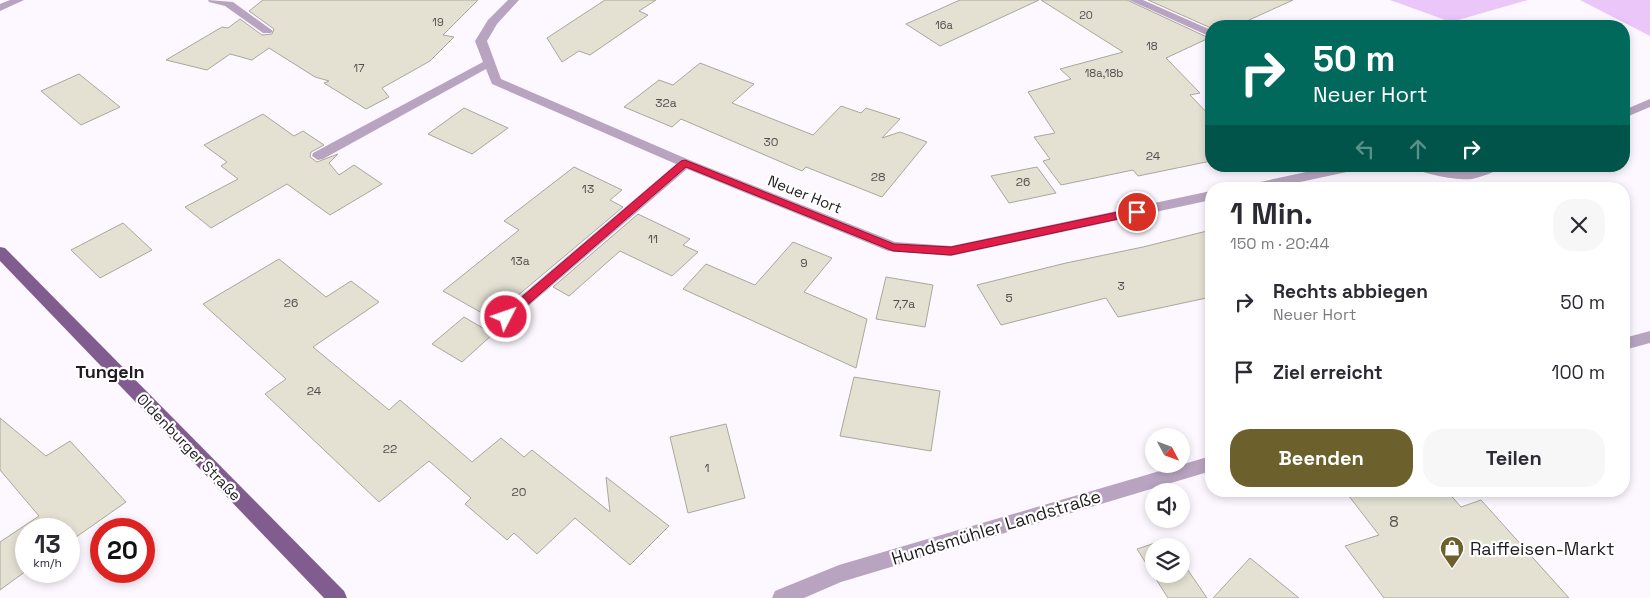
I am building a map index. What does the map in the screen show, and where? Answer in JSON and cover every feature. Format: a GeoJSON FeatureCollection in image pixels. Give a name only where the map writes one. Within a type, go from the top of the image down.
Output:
{"type":"FeatureCollection","features":[{"type":"Feature","properties":{"kind":"main road","name":"Oldenburger Straße"},"geometry":{"type":"LineString","coordinates":[[0,252],[336,598]]}},
{"type":"Feature","properties":{"kind":"street"},"geometry":{"type":"LineString","coordinates":[[0,8],[19,0]]}},
{"type":"Feature","properties":{"kind":"street"},"geometry":{"type":"LineString","coordinates":[[213,0],[229,4],[267,31]]}},
{"type":"Feature","properties":{"kind":"street","name":"Neuer Hort"},"geometry":{"type":"LineString","coordinates":[[514,0],[492,22],[481,41],[496,81],[685,163],[893,248],[951,251],[1205,197]]}},
{"type":"Feature","properties":{"kind":"street"},"geometry":{"type":"LineString","coordinates":[[1134,0],[1205,31]]}},
{"type":"Feature","properties":{"kind":"street"},"geometry":{"type":"LineString","coordinates":[[318,156],[489,62]]}},
{"type":"Feature","properties":{"kind":"street"},"geometry":{"type":"LineString","coordinates":[[1630,111],[1650,103]]}},
{"type":"Feature","properties":{"kind":"street"},"geometry":{"type":"LineString","coordinates":[[506,317],[685,163]]}},
{"type":"Feature","properties":{"kind":"street"},"geometry":{"type":"LineString","coordinates":[[1279,182],[1327,172]]}},
{"type":"Feature","properties":{"kind":"street"},"geometry":{"type":"LineString","coordinates":[[1448,172],[1470,175],[1479,172]]}},
{"type":"Feature","properties":{"kind":"street"},"geometry":{"type":"LineString","coordinates":[[1630,342],[1650,337]]}},
{"type":"Feature","properties":{"kind":"street","name":"Hundsmühler Landstraße"},"geometry":{"type":"LineString","coordinates":[[782,598],[839,574],[1205,465]]}},
{"type":"Feature","properties":{"kind":"shaded area"},"geometry":{"type":"Polygon","coordinates":[[[1390,0],[1528,0],[1458,20],[1445,20],[1390,0]]]}},
{"type":"Feature","properties":{"kind":"shaded area"},"geometry":{"type":"Polygon","coordinates":[[[1580,0],[1650,0],[1650,36],[1630,26],[1630,20],[1619,20],[1580,0]]]}},
{"type":"Feature","properties":{"kind":"building"},"geometry":{"type":"Polygon","coordinates":[[[263,0],[478,0],[443,35],[454,37],[430,61],[382,88],[389,97],[366,109],[324,83],[329,81],[315,77],[269,48],[252,60],[230,54],[207,70],[166,60],[222,27],[228,28],[240,19],[262,35],[272,34],[274,29],[249,11],[263,0]]]}},
{"type":"Feature","properties":{"kind":"building"},"geometry":{"type":"Polygon","coordinates":[[[605,0],[656,0],[639,11],[648,15],[590,55],[579,51],[562,62],[547,38],[605,0]]]}},
{"type":"Feature","properties":{"kind":"building"},"geometry":{"type":"Polygon","coordinates":[[[960,0],[1039,0],[940,46],[906,24],[960,0]]]}},
{"type":"Feature","properties":{"kind":"building"},"geometry":{"type":"Polygon","coordinates":[[[1041,0],[1127,0],[1205,36],[1205,40],[1166,58],[1200,93],[1190,95],[1205,111],[1205,162],[1138,176],[1133,170],[1061,185],[1043,161],[1050,159],[1034,137],[1055,133],[1028,92],[1071,79],[1060,69],[1123,52],[1041,0]]]}},
{"type":"Feature","properties":{"kind":"building"},"geometry":{"type":"Polygon","coordinates":[[[1148,0],[1293,0],[1249,20],[1205,20],[1205,25],[1148,0]]]}},
{"type":"Feature","properties":{"kind":"building"},"geometry":{"type":"Polygon","coordinates":[[[700,63],[754,84],[732,103],[813,135],[841,106],[861,113],[866,108],[900,119],[882,138],[900,132],[927,142],[882,197],[806,167],[802,171],[681,119],[672,127],[624,107],[659,80],[673,85],[700,63]]]}},
{"type":"Feature","properties":{"kind":"building"},"geometry":{"type":"Polygon","coordinates":[[[79,74],[120,107],[81,125],[41,91],[79,74]]]}},
{"type":"Feature","properties":{"kind":"building"},"geometry":{"type":"Polygon","coordinates":[[[464,108],[508,128],[472,154],[428,134],[464,108]]]}},
{"type":"Feature","properties":{"kind":"building"},"geometry":{"type":"Polygon","coordinates":[[[263,114],[294,136],[303,131],[324,145],[311,152],[310,157],[317,162],[338,154],[329,163],[339,175],[354,165],[382,184],[330,215],[287,184],[211,228],[185,207],[238,179],[221,166],[227,162],[204,145],[263,114]]]}},
{"type":"Feature","properties":{"kind":"building"},"geometry":{"type":"Polygon","coordinates":[[[574,167],[622,190],[610,200],[623,207],[491,318],[443,291],[519,230],[504,221],[574,167]]]}},
{"type":"Feature","properties":{"kind":"building"},"geometry":{"type":"Polygon","coordinates":[[[1037,167],[1056,193],[1009,203],[991,176],[1037,167]]]}},
{"type":"Feature","properties":{"kind":"building"},"geometry":{"type":"Polygon","coordinates":[[[638,214],[690,239],[683,245],[698,252],[672,276],[620,251],[569,296],[553,287],[638,214]]]}},
{"type":"Feature","properties":{"kind":"building"},"geometry":{"type":"Polygon","coordinates":[[[123,223],[152,250],[100,278],[71,250],[123,223]]]}},
{"type":"Feature","properties":{"kind":"building"},"geometry":{"type":"Polygon","coordinates":[[[1205,232],[1205,298],[1118,317],[1106,298],[1001,325],[977,285],[1066,263],[1205,232]]]}},
{"type":"Feature","properties":{"kind":"building"},"geometry":{"type":"Polygon","coordinates":[[[793,242],[832,258],[804,292],[867,319],[856,368],[683,289],[706,264],[755,285],[793,242]]]}},
{"type":"Feature","properties":{"kind":"building"},"geometry":{"type":"Polygon","coordinates":[[[279,259],[326,297],[351,281],[379,302],[313,347],[389,410],[400,400],[472,462],[501,438],[524,457],[532,450],[610,512],[606,477],[669,526],[630,565],[575,518],[537,554],[514,533],[507,540],[465,504],[471,498],[429,461],[379,502],[265,394],[286,379],[203,304],[279,259]]]}},
{"type":"Feature","properties":{"kind":"building"},"geometry":{"type":"Polygon","coordinates":[[[886,277],[933,285],[925,327],[876,319],[886,277]]]}},
{"type":"Feature","properties":{"kind":"building"},"geometry":{"type":"Polygon","coordinates":[[[464,317],[493,334],[462,362],[432,344],[464,317]]]}},
{"type":"Feature","properties":{"kind":"building"},"geometry":{"type":"Polygon","coordinates":[[[854,377],[940,391],[931,451],[840,436],[854,377]]]}},
{"type":"Feature","properties":{"kind":"building"},"geometry":{"type":"Polygon","coordinates":[[[0,418],[46,456],[70,441],[126,502],[103,518],[90,518],[90,527],[80,534],[80,518],[36,518],[39,516],[0,470],[0,418]]]}},
{"type":"Feature","properties":{"kind":"building"},"geometry":{"type":"Polygon","coordinates":[[[726,424],[745,498],[688,513],[670,437],[726,424]]]}},
{"type":"Feature","properties":{"kind":"building","name":"Raiffeisen-Markt"},"geometry":{"type":"Polygon","coordinates":[[[1350,497],[1452,497],[1461,507],[1481,500],[1569,598],[1384,598],[1345,546],[1379,535],[1350,497]]]}},
{"type":"Feature","properties":{"kind":"building"},"geometry":{"type":"Polygon","coordinates":[[[15,532],[15,579],[0,590],[0,542],[15,532]]]}},
{"type":"Feature","properties":{"kind":"building"},"geometry":{"type":"Polygon","coordinates":[[[1145,546],[1145,562],[1137,549],[1145,546]]]}},
{"type":"Feature","properties":{"kind":"building"},"geometry":{"type":"Polygon","coordinates":[[[1250,558],[1299,598],[1213,598],[1250,558]]]}},
{"type":"Feature","properties":{"kind":"building"},"geometry":{"type":"Polygon","coordinates":[[[1190,573],[1207,598],[1168,598],[1159,583],[1190,583],[1190,573]]]}},
{"type":"Feature","properties":{"kind":"place","name":"Raiffeisen-Markt"},"geometry":{"type":"Point","coordinates":[1452,569]}},
{"type":"Feature","properties":{"kind":"district","name":"Tungeln"},"geometry":{"type":"Point","coordinates":[110,371]}},
{"type":"Feature","properties":{"kind":"route"},"geometry":{"type":"LineString","coordinates":[[506,317],[685,163],[893,248],[951,251],[1137,212]]}}]}
